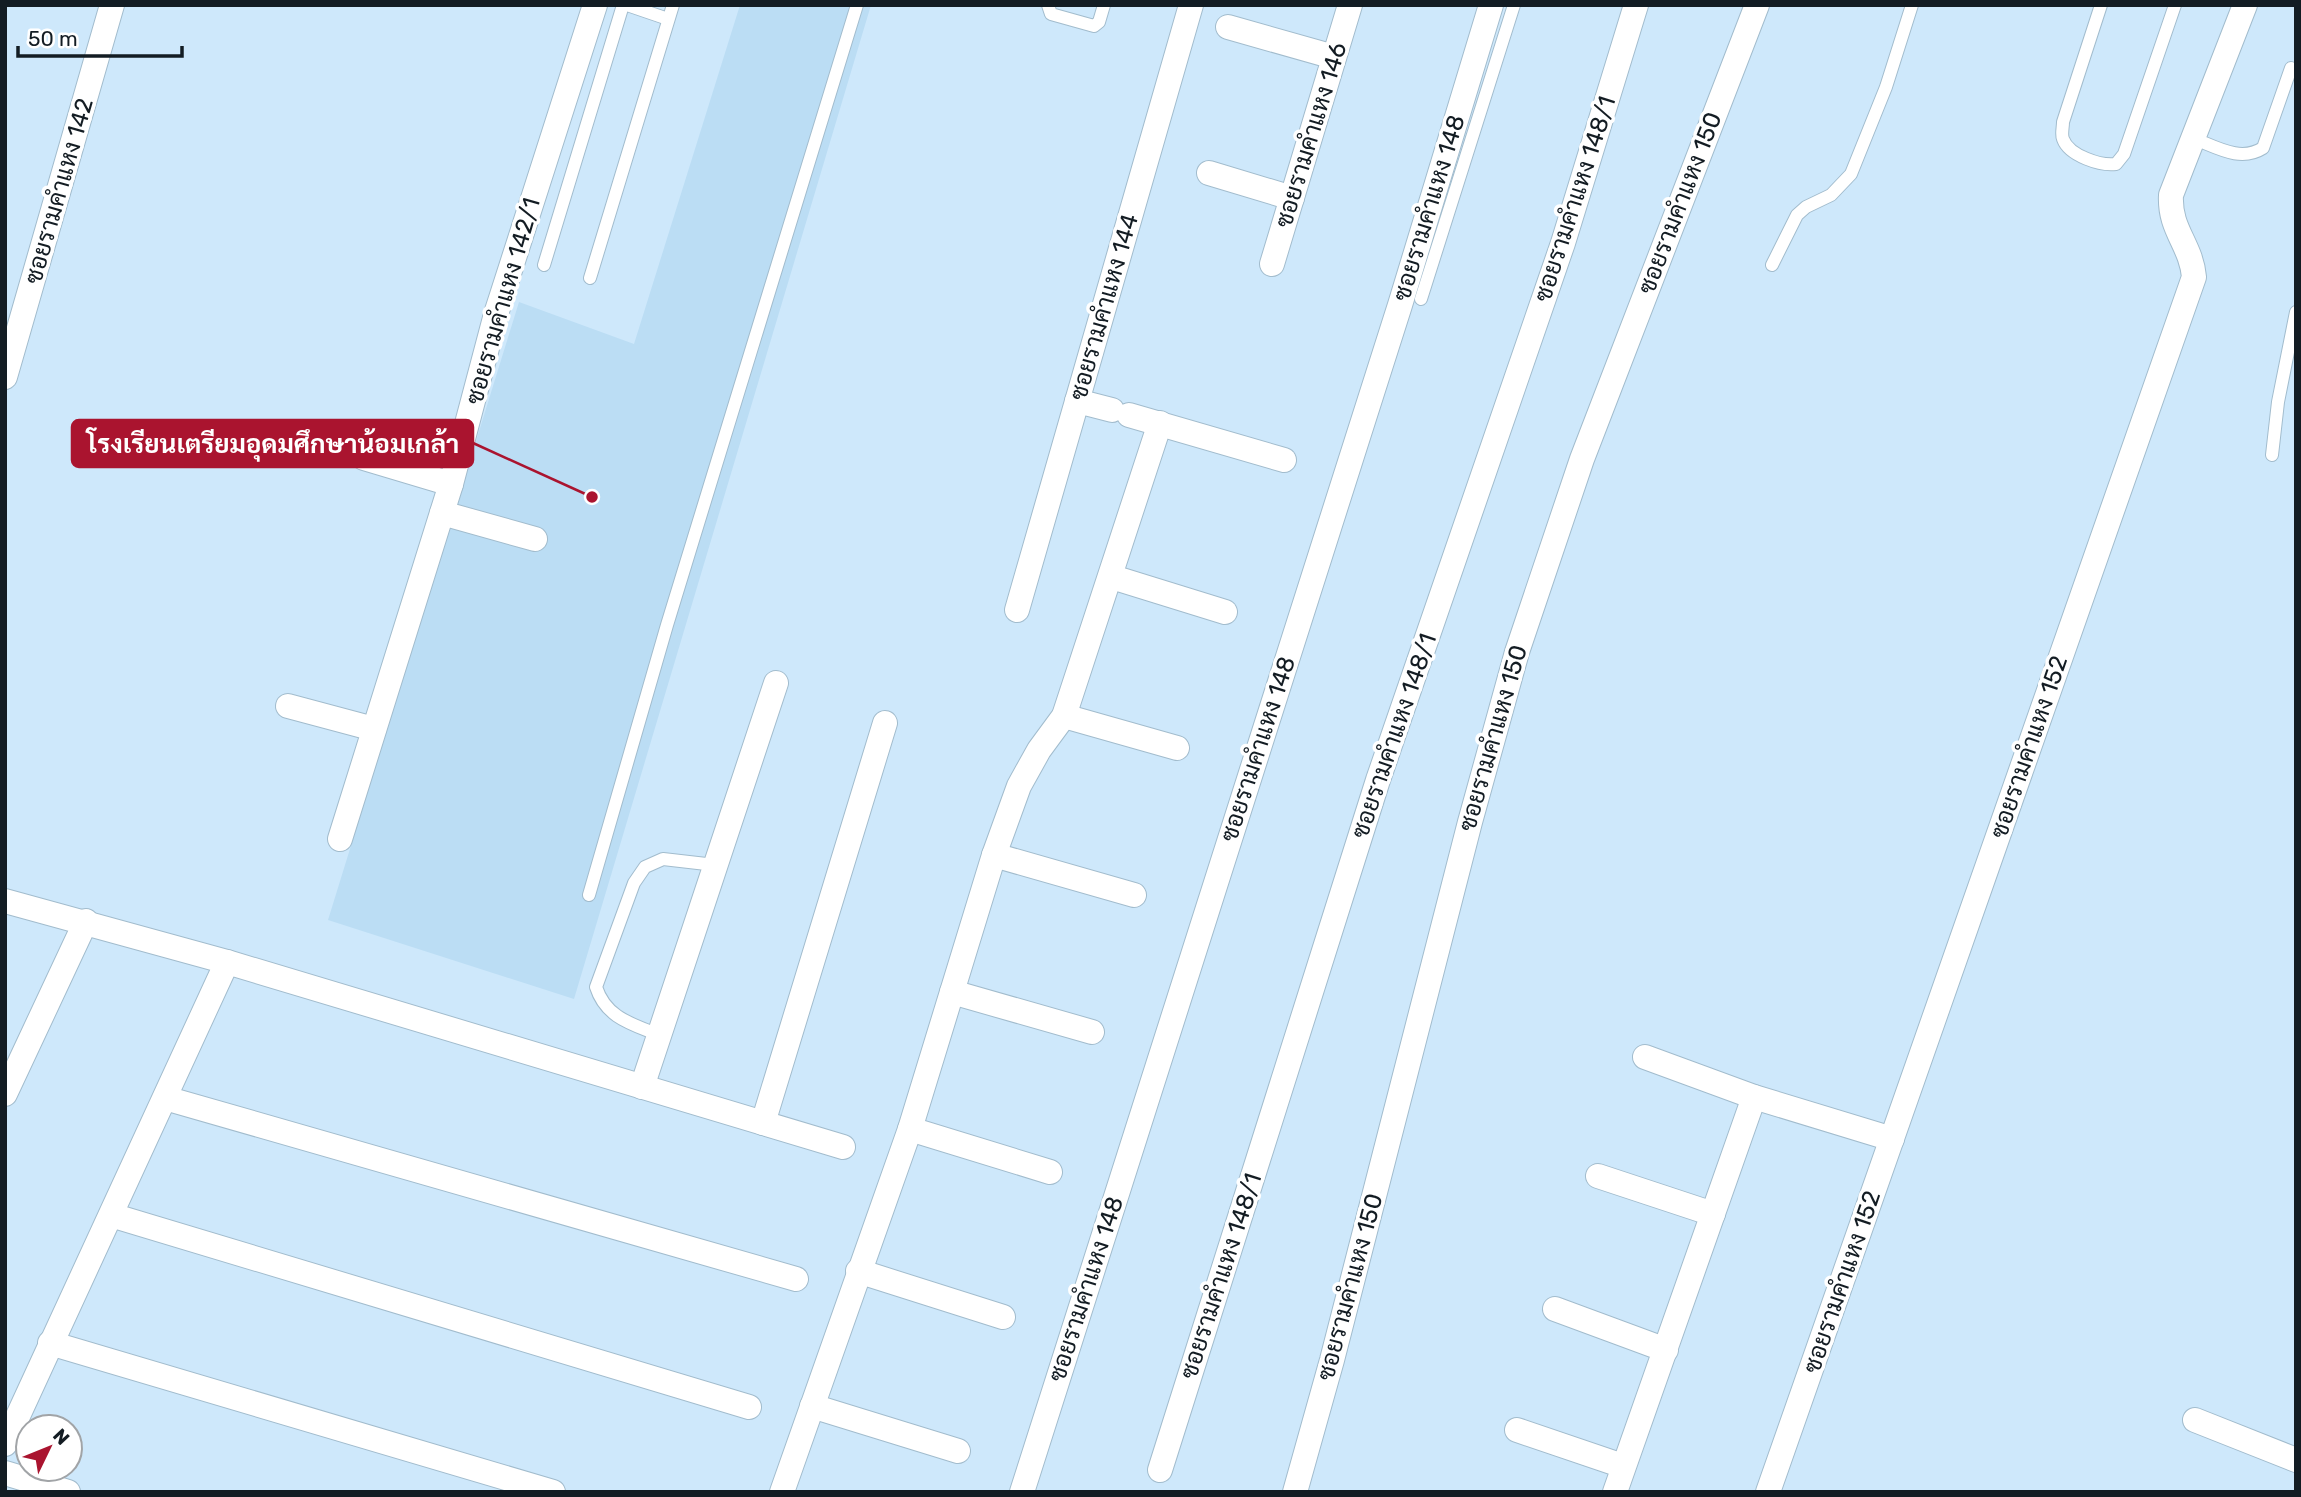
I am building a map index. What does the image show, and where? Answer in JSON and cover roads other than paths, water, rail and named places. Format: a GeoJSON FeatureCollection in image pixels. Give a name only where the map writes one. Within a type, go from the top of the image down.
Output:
{"type":"FeatureCollection","features":[{"type":"Feature","properties":{"kind":"street","name":"ซอยรามคำแหง 142"},"geometry":{"type":"LineString","coordinates":[[5,377],[112,5]]}},
{"type":"Feature","properties":{"kind":"street","name":"ซอยรามคำแหง 142/1"},"geometry":{"type":"LineString","coordinates":[[340,839],[451,484],[495,314],[595,5]]}},
{"type":"Feature","properties":{"kind":"street","name":"ซอยรามคำแหง 144"},"geometry":{"type":"LineString","coordinates":[[1017,610],[1191,5]]}},
{"type":"Feature","properties":{"kind":"street","name":"ซอยรามคำแหง 146"},"geometry":{"type":"LineString","coordinates":[[1272,264],[1350,5]]}},
{"type":"Feature","properties":{"kind":"street","name":"ซอยรามคำแหง 148"},"geometry":{"type":"LineString","coordinates":[[1022,1492],[1400,305],[1491,5]]}},
{"type":"Feature","properties":{"kind":"street","name":"ซอยรามคำแหง 148/1"},"geometry":{"type":"LineString","coordinates":[[1160,1470],[1378,780],[1563,243],[1636,5]]}},
{"type":"Feature","properties":{"kind":"street","name":"ซอยรามคำแหง 150"},"geometry":{"type":"LineString","coordinates":[[1295,1492],[1517,652],[1582,459],[1757,5]]}},
{"type":"Feature","properties":{"kind":"street","name":"ซอยรามคำแหง 152"},"geometry":{"type":"LineString","coordinates":[[1768,1492],[2194,277],[2189,254],[2170,215],[2171,195],[2245,5]]}},
{"type":"Feature","properties":{"kind":"street"},"geometry":{"type":"LineString","coordinates":[[1228,27],[1334,57]]}},
{"type":"Feature","properties":{"kind":"street"},"geometry":{"type":"LineString","coordinates":[[1209,173],[1292,198]]}},
{"type":"Feature","properties":{"kind":"street"},"geometry":{"type":"LineString","coordinates":[[1077,401],[1284,460]]}},
{"type":"Feature","properties":{"kind":"street"},"geometry":{"type":"LineString","coordinates":[[782,1492],[910,1129],[994,855],[1019,786],[1039,750],[1064,716],[1112,577],[1160,423]]}},
{"type":"Feature","properties":{"kind":"street"},"geometry":{"type":"LineString","coordinates":[[364,458],[451,484]]}},
{"type":"Feature","properties":{"kind":"street"},"geometry":{"type":"LineString","coordinates":[[442,513],[536,539]]}},
{"type":"Feature","properties":{"kind":"street"},"geometry":{"type":"LineString","coordinates":[[1112,577],[1226,612]]}},
{"type":"Feature","properties":{"kind":"street"},"geometry":{"type":"LineString","coordinates":[[642,1087],[776,683]]}},
{"type":"Feature","properties":{"kind":"street"},"geometry":{"type":"LineString","coordinates":[[288,706],[374,729]]}},
{"type":"Feature","properties":{"kind":"street"},"geometry":{"type":"LineString","coordinates":[[1064,716],[1177,748]]}},
{"type":"Feature","properties":{"kind":"street"},"geometry":{"type":"LineString","coordinates":[[763,1122],[885,723]]}},
{"type":"Feature","properties":{"kind":"street"},"geometry":{"type":"LineString","coordinates":[[994,855],[1134,895]]}},
{"type":"Feature","properties":{"kind":"street"},"geometry":{"type":"LineString","coordinates":[[5,901],[86,921],[227,962],[843,1147]]}},
{"type":"Feature","properties":{"kind":"street"},"geometry":{"type":"LineString","coordinates":[[5,1094],[86,921]]}},
{"type":"Feature","properties":{"kind":"street"},"geometry":{"type":"LineString","coordinates":[[5,1444],[227,962]]}},
{"type":"Feature","properties":{"kind":"street"},"geometry":{"type":"LineString","coordinates":[[952,992],[1092,1032]]}},
{"type":"Feature","properties":{"kind":"street"},"geometry":{"type":"LineString","coordinates":[[1646,1057],[1754,1097],[1892,1139]]}},
{"type":"Feature","properties":{"kind":"street"},"geometry":{"type":"LineString","coordinates":[[1615,1492],[1754,1097]]}},
{"type":"Feature","properties":{"kind":"street"},"geometry":{"type":"LineString","coordinates":[[165,1098],[796,1279]]}},
{"type":"Feature","properties":{"kind":"street"},"geometry":{"type":"LineString","coordinates":[[910,1129],[1050,1172]]}},
{"type":"Feature","properties":{"kind":"street"},"geometry":{"type":"LineString","coordinates":[[1598,1176],[1713,1214]]}},
{"type":"Feature","properties":{"kind":"street"},"geometry":{"type":"LineString","coordinates":[[111,1215],[749,1407]]}},
{"type":"Feature","properties":{"kind":"street"},"geometry":{"type":"LineString","coordinates":[[858,1271],[1003,1317]]}},
{"type":"Feature","properties":{"kind":"street"},"geometry":{"type":"LineString","coordinates":[[1555,1309],[1667,1350]]}},
{"type":"Feature","properties":{"kind":"street"},"geometry":{"type":"LineString","coordinates":[[50,1343],[554,1492]]}},
{"type":"Feature","properties":{"kind":"street"},"geometry":{"type":"LineString","coordinates":[[812,1406],[958,1451]]}},
{"type":"Feature","properties":{"kind":"street"},"geometry":{"type":"LineString","coordinates":[[2195,1420],[2296,1460]]}},
{"type":"Feature","properties":{"kind":"street"},"geometry":{"type":"LineString","coordinates":[[1517,1430],[1623,1466]]}},
{"type":"Feature","properties":{"kind":"street"},"geometry":{"type":"LineString","coordinates":[[5,1473],[68,1492]]}},
{"type":"Feature","properties":{"kind":"lane"},"geometry":{"type":"LineString","coordinates":[[544,265],[625,5],[668,19]]}},
{"type":"Feature","properties":{"kind":"lane"},"geometry":{"type":"LineString","coordinates":[[590,278],[673,5]]}},
{"type":"Feature","properties":{"kind":"lane"},"geometry":{"type":"LineString","coordinates":[[589,895],[667,625],[857,5]]}},
{"type":"Feature","properties":{"kind":"lane"},"geometry":{"type":"LineString","coordinates":[[1048,5],[1051,14],[1094,26],[1099,22],[1104,5]]}},
{"type":"Feature","properties":{"kind":"lane"},"geometry":{"type":"LineString","coordinates":[[1421,299],[1514,5]]}},
{"type":"Feature","properties":{"kind":"lane"},"geometry":{"type":"LineString","coordinates":[[1772,265],[1797,215],[1806,206],[1830,195],[1851,174],[1886,87],[1912,5]]}},
{"type":"Feature","properties":{"kind":"lane"},"geometry":{"type":"LineString","coordinates":[[2101,5],[2063,122],[2062,138],[2069,149],[2106,165],[2116,164],[2124,154],[2175,5]]}},
{"type":"Feature","properties":{"kind":"lane"},"geometry":{"type":"LineString","coordinates":[[2195,139],[2234,153],[2252,155],[2263,148],[2291,68]]}},
{"type":"Feature","properties":{"kind":"lane"},"geometry":{"type":"LineString","coordinates":[[2272,455],[2278,402],[2296,312]]}},
{"type":"Feature","properties":{"kind":"lane"},"geometry":{"type":"LineString","coordinates":[[659,1035],[615,1017],[601,1003],[596,987],[634,883],[645,867],[663,859],[716,865]]}},
{"type":"Feature","properties":{"kind":"place","name":"โรงเรียนเตรียมอุดมศึกษาน้อมเกล้า"},"geometry":{"type":"Point","coordinates":[592,497]}}]}
